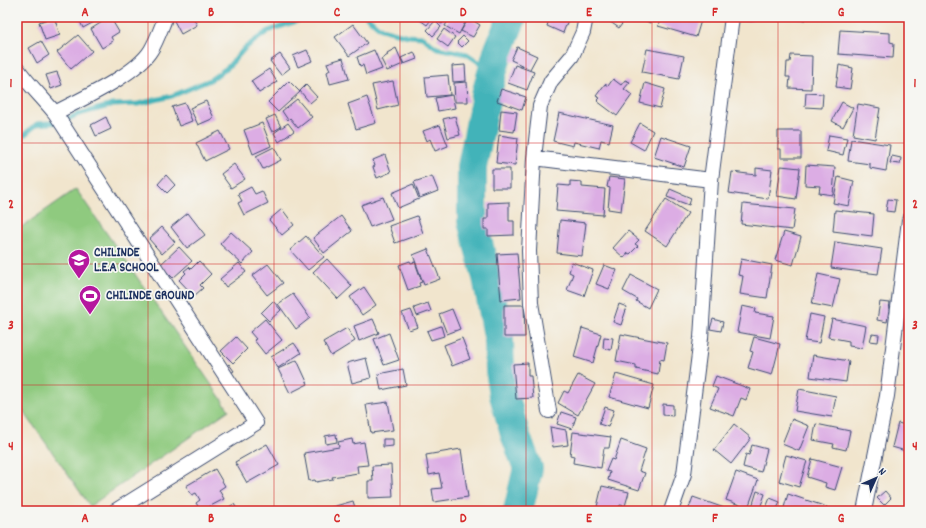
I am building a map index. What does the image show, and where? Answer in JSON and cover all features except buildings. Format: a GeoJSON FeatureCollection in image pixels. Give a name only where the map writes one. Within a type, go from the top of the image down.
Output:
{"type":"FeatureCollection","features":[{"type":"Feature","properties":{"kind":"street"},"geometry":{"type":"LineString","coordinates":[[549,411],[530,303],[529,251],[534,158],[540,106],[551,81],[572,56],[583,32],[586,17]]}},
{"type":"Feature","properties":{"kind":"street"},"geometry":{"type":"LineString","coordinates":[[671,511],[684,474],[701,338],[711,180],[732,17]]}},
{"type":"Feature","properties":{"kind":"street"},"geometry":{"type":"LineString","coordinates":[[55,112],[115,81],[138,64],[151,50],[164,22]]}},
{"type":"Feature","properties":{"kind":"street"},"geometry":{"type":"LineString","coordinates":[[17,68],[25,80],[41,94],[55,112],[256,424],[115,511]]}},
{"type":"Feature","properties":{"kind":"street"},"geometry":{"type":"LineString","coordinates":[[534,158],[711,180]]}},
{"type":"Feature","properties":{"kind":"street"},"geometry":{"type":"LineString","coordinates":[[869,510],[887,396],[909,220]]}},
{"type":"Feature","properties":{"kind":"green space","name":"CHILINDE GROUND"},"geometry":{"type":"Polygon","coordinates":[[[76,189],[229,410],[90,506],[17,402],[17,230],[76,189]]]}},
{"type":"Feature","properties":{"kind":"waterway"},"geometry":{"type":"LineString","coordinates":[[17,141],[37,124],[61,122],[79,114],[113,105],[138,104],[172,96],[210,80],[228,67],[245,48],[268,31],[309,17]]}},
{"type":"Feature","properties":{"kind":"waterway"},"geometry":{"type":"LineString","coordinates":[[367,17],[381,29],[408,36],[422,37],[437,48],[467,54],[493,72]]}},
{"type":"Feature","properties":{"kind":"waterway"},"geometry":{"type":"LineString","coordinates":[[512,17],[498,52],[487,91],[472,167],[472,221],[487,277],[499,341],[500,370],[504,395],[515,434],[528,468],[518,511]]}},
{"type":"Feature","properties":{"kind":"place","name":"CHILINDE L.E.A SCHOOL"},"geometry":{"type":"Point","coordinates":[79,280]}},
{"type":"Feature","properties":{"kind":"place","name":"CHILINDE GROUND"},"geometry":{"type":"Point","coordinates":[90,316]}}]}
